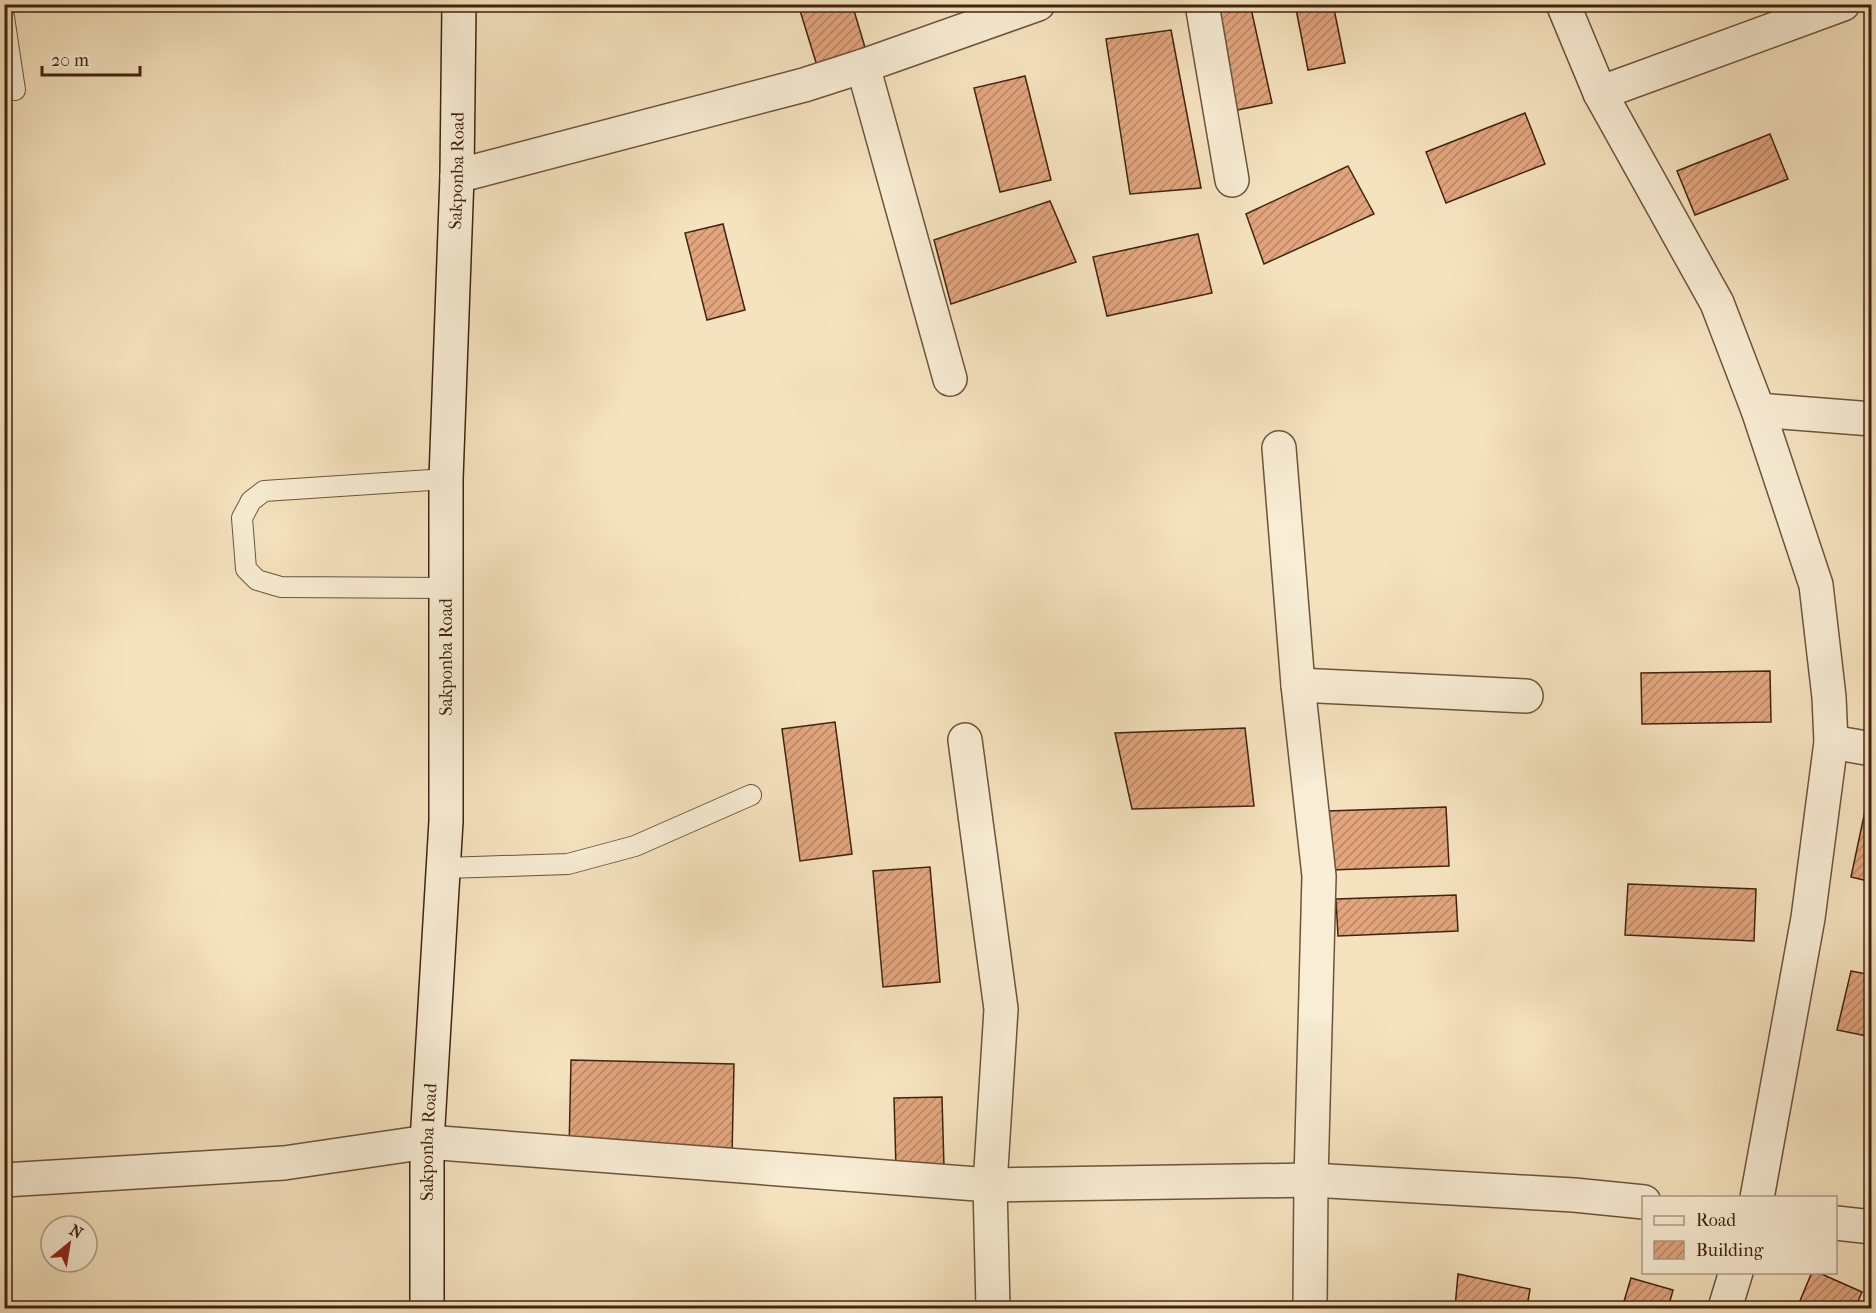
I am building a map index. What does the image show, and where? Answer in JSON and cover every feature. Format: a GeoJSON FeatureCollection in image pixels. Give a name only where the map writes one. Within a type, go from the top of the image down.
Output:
{"type":"FeatureCollection","features":[{"type":"Feature","properties":{"kind":"street","name":"Sakponba Road"},"geometry":{"type":"LineString","coordinates":[[427,1308],[426,1142],[446,821],[446,479],[457,176],[459,4]]}},
{"type":"Feature","properties":{"kind":"street"},"geometry":{"type":"LineString","coordinates":[[457,176],[804,85],[1038,4]]}},
{"type":"Feature","properties":{"kind":"street"},"geometry":{"type":"LineString","coordinates":[[1202,4],[1232,180]]}},
{"type":"Feature","properties":{"kind":"street"},"geometry":{"type":"LineString","coordinates":[[1563,4],[1599,93],[1717,303],[1758,410],[1816,585],[1830,697],[1831,742],[1808,918],[1757,1196]]}},
{"type":"Feature","properties":{"kind":"street"},"geometry":{"type":"LineString","coordinates":[[1599,93],[1843,4]]}},
{"type":"Feature","properties":{"kind":"street"},"geometry":{"type":"LineString","coordinates":[[863,66],[950,380]]}},
{"type":"Feature","properties":{"kind":"street"},"geometry":{"type":"LineString","coordinates":[[1758,410],[1872,419]]}},
{"type":"Feature","properties":{"kind":"street"},"geometry":{"type":"LineString","coordinates":[[1279,448],[1298,685],[1319,876],[1311,1180],[1311,1308]]}},
{"type":"Feature","properties":{"kind":"street"},"geometry":{"type":"LineString","coordinates":[[1298,685],[1526,696]]}},
{"type":"Feature","properties":{"kind":"street"},"geometry":{"type":"LineString","coordinates":[[965,740],[1001,1009],[990,1185],[993,1308]]}},
{"type":"Feature","properties":{"kind":"street"},"geometry":{"type":"LineString","coordinates":[[1831,742],[1872,749]]}},
{"type":"Feature","properties":{"kind":"street"},"geometry":{"type":"LineString","coordinates":[[4,1180],[284,1163],[426,1142],[990,1185],[1311,1180],[1574,1195],[1642,1202]]}},
{"type":"Feature","properties":{"kind":"street"},"geometry":{"type":"LineString","coordinates":[[1837,1223],[1872,1227]]}},
{"type":"Feature","properties":{"kind":"street"},"geometry":{"type":"LineString","coordinates":[[1725,1308],[1735,1274]]}},
{"type":"Feature","properties":{"kind":"lane"},"geometry":{"type":"LineString","coordinates":[[4,16],[15,90]]}},
{"type":"Feature","properties":{"kind":"lane"},"geometry":{"type":"LineString","coordinates":[[446,479],[264,491],[251,501],[242,518],[246,568],[257,580],[281,587],[446,588]]}},
{"type":"Feature","properties":{"kind":"lane"},"geometry":{"type":"LineString","coordinates":[[444,868],[568,864],[635,846],[751,795]]}},
{"type":"Feature","properties":{"kind":"building"},"geometry":{"type":"Polygon","coordinates":[[[798,4],[852,4],[867,54],[818,69],[798,4]]]}},
{"type":"Feature","properties":{"kind":"building"},"geometry":{"type":"Polygon","coordinates":[[[1213,4],[1250,4],[1272,103],[1237,110],[1213,4]]]}},
{"type":"Feature","properties":{"kind":"building"},"geometry":{"type":"Polygon","coordinates":[[[1295,4],[1333,4],[1345,63],[1308,70],[1295,4]]]}},
{"type":"Feature","properties":{"kind":"building"},"geometry":{"type":"Polygon","coordinates":[[[1171,30],[1201,188],[1130,194],[1106,39],[1171,30]]]}},
{"type":"Feature","properties":{"kind":"building"},"geometry":{"type":"Polygon","coordinates":[[[1025,76],[1051,180],[1000,192],[974,88],[1025,76]]]}},
{"type":"Feature","properties":{"kind":"building"},"geometry":{"type":"Polygon","coordinates":[[[1525,113],[1545,164],[1446,203],[1426,152],[1525,113]]]}},
{"type":"Feature","properties":{"kind":"building"},"geometry":{"type":"Polygon","coordinates":[[[1770,134],[1788,179],[1695,215],[1677,171],[1770,134]]]}},
{"type":"Feature","properties":{"kind":"building"},"geometry":{"type":"Polygon","coordinates":[[[1348,166],[1374,214],[1264,264],[1246,214],[1348,166]]]}},
{"type":"Feature","properties":{"kind":"building"},"geometry":{"type":"Polygon","coordinates":[[[1050,201],[1076,262],[951,304],[934,240],[1050,201]]]}},
{"type":"Feature","properties":{"kind":"building"},"geometry":{"type":"Polygon","coordinates":[[[723,224],[745,310],[707,320],[685,233],[723,224]]]}},
{"type":"Feature","properties":{"kind":"building"},"geometry":{"type":"Polygon","coordinates":[[[1198,234],[1212,293],[1107,316],[1093,257],[1198,234]]]}},
{"type":"Feature","properties":{"kind":"building"},"geometry":{"type":"Polygon","coordinates":[[[1770,671],[1771,722],[1642,724],[1641,673],[1770,671]]]}},
{"type":"Feature","properties":{"kind":"building"},"geometry":{"type":"Polygon","coordinates":[[[835,722],[852,854],[800,861],[782,729],[835,722]]]}},
{"type":"Feature","properties":{"kind":"building"},"geometry":{"type":"Polygon","coordinates":[[[1245,728],[1254,806],[1132,809],[1115,733],[1245,728]]]}},
{"type":"Feature","properties":{"kind":"building"},"geometry":{"type":"Polygon","coordinates":[[[1866,806],[1872,807],[1872,882],[1851,877],[1866,806]]]}},
{"type":"Feature","properties":{"kind":"building"},"geometry":{"type":"Polygon","coordinates":[[[1446,807],[1449,866],[1330,870],[1327,811],[1446,807]]]}},
{"type":"Feature","properties":{"kind":"building"},"geometry":{"type":"Polygon","coordinates":[[[930,867],[940,982],[883,987],[873,871],[930,867]]]}},
{"type":"Feature","properties":{"kind":"building"},"geometry":{"type":"Polygon","coordinates":[[[1628,884],[1756,889],[1754,941],[1625,935],[1628,884]]]}},
{"type":"Feature","properties":{"kind":"building"},"geometry":{"type":"Polygon","coordinates":[[[1456,895],[1458,931],[1338,936],[1336,899],[1456,895]]]}},
{"type":"Feature","properties":{"kind":"building"},"geometry":{"type":"Polygon","coordinates":[[[1851,971],[1872,975],[1872,1037],[1837,1030],[1851,971]]]}},
{"type":"Feature","properties":{"kind":"building"},"geometry":{"type":"Polygon","coordinates":[[[571,1060],[734,1064],[732,1155],[569,1151],[571,1060]]]}},
{"type":"Feature","properties":{"kind":"building"},"geometry":{"type":"Polygon","coordinates":[[[942,1097],[944,1167],[896,1169],[894,1098],[942,1097]]]}},
{"type":"Feature","properties":{"kind":"building"},"geometry":{"type":"Polygon","coordinates":[[[1458,1274],[1530,1289],[1527,1308],[1455,1308],[1458,1274]]]}},
{"type":"Feature","properties":{"kind":"building"},"geometry":{"type":"Polygon","coordinates":[[[1811,1274],[1822,1274],[1862,1292],[1855,1308],[1797,1308],[1811,1274]]]}},
{"type":"Feature","properties":{"kind":"building"},"geometry":{"type":"Polygon","coordinates":[[[1631,1278],[1673,1290],[1668,1308],[1622,1308],[1631,1278]]]}}]}
